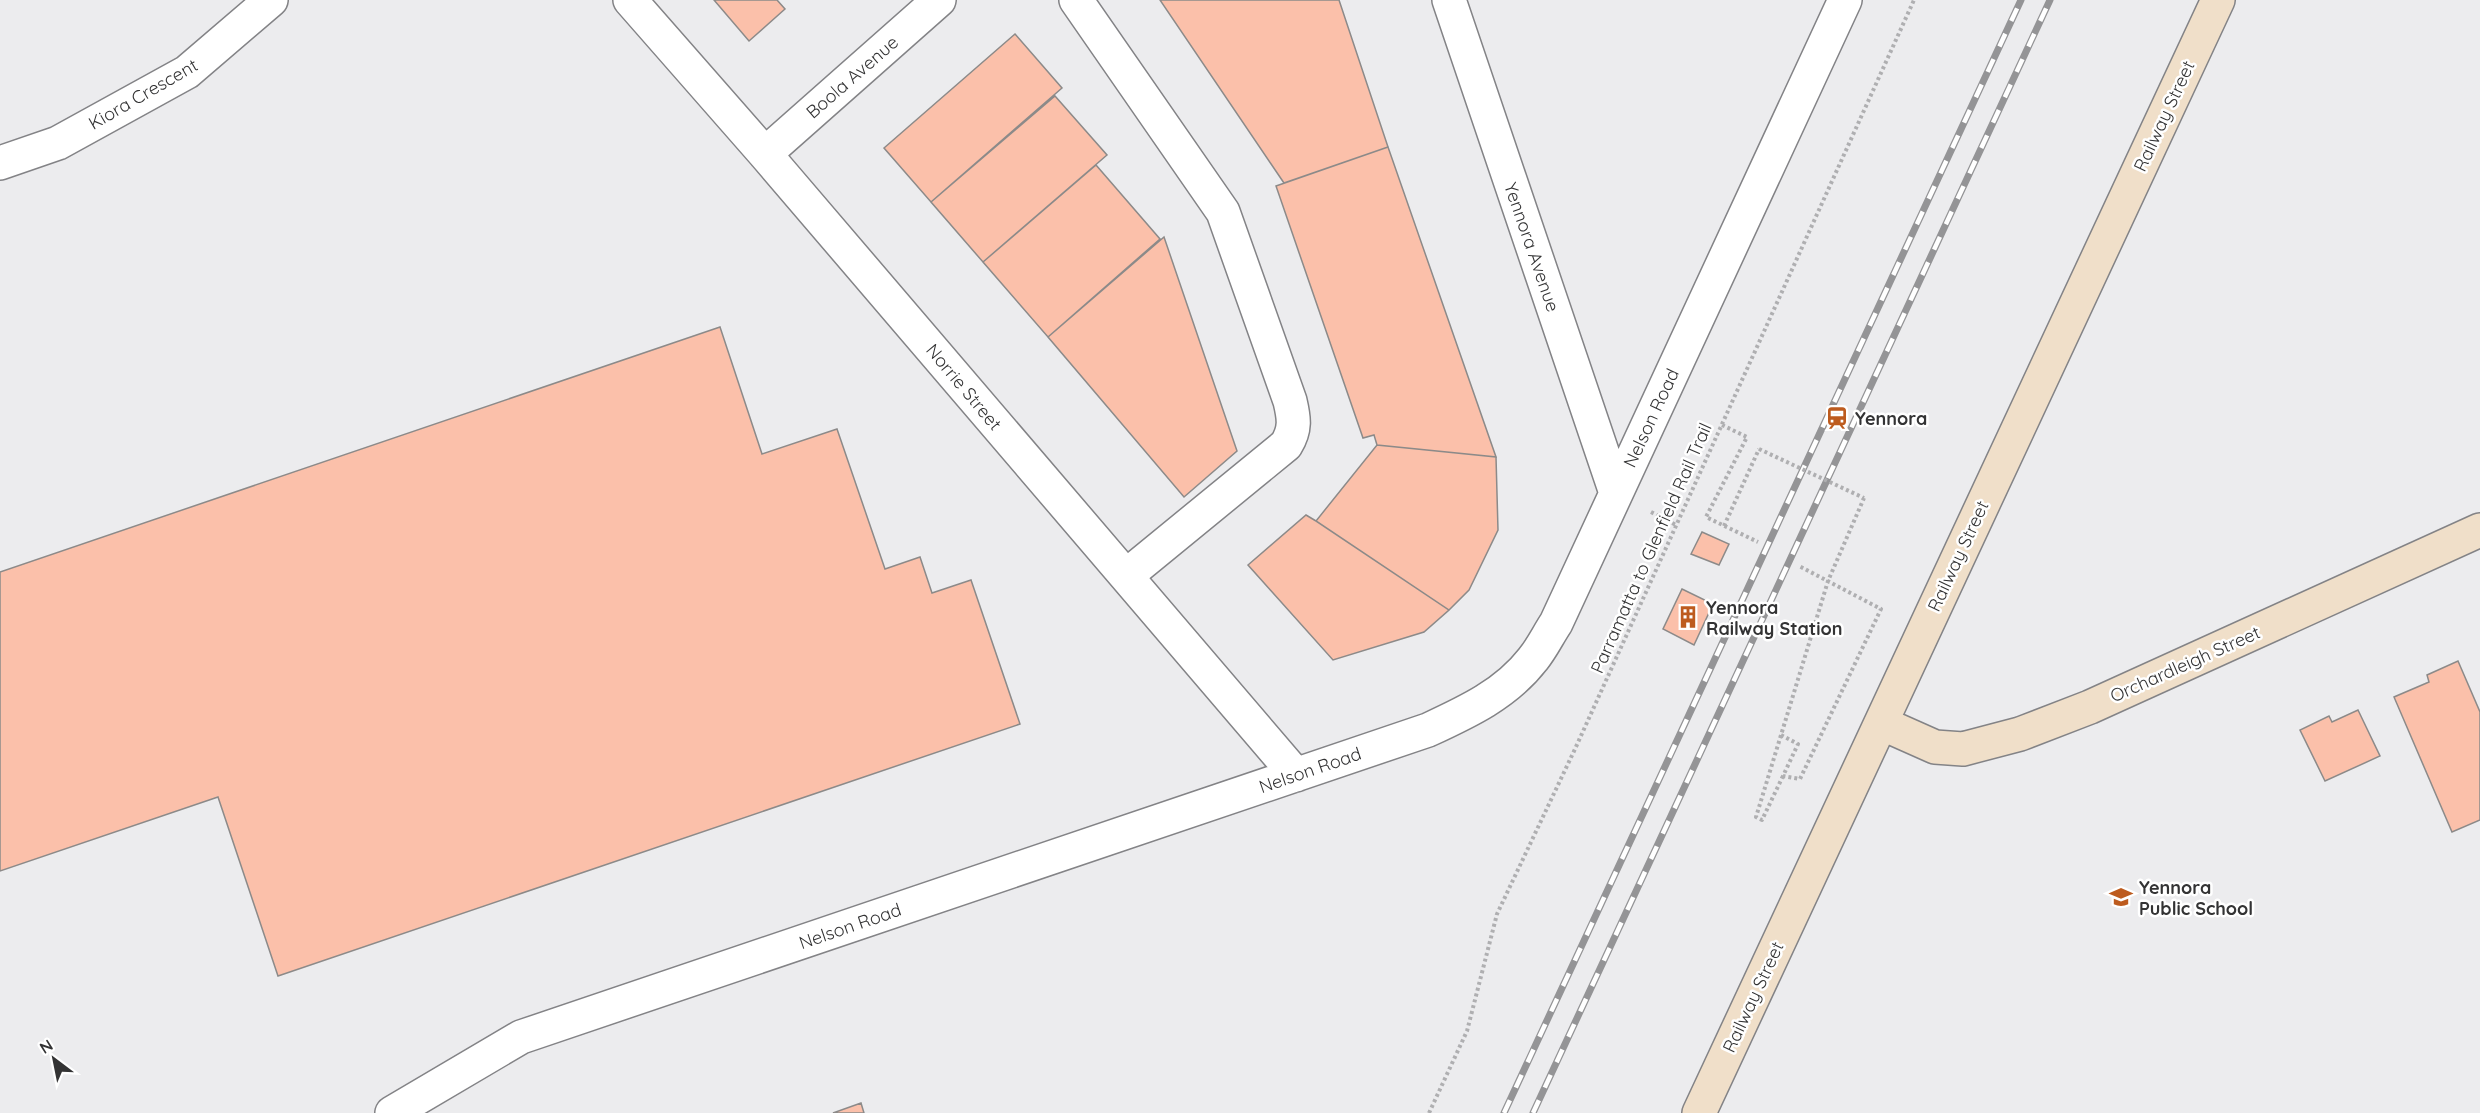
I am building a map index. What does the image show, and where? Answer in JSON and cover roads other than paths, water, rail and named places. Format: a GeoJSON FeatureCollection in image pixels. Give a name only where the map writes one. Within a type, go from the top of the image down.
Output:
{"type":"FeatureCollection","features":[{"type":"Feature","properties":{"kind":"main road","name":"Railway Street"},"geometry":{"type":"LineString","coordinates":[[1699,1113],[2218,0]]}},
{"type":"Feature","properties":{"kind":"main road","name":"Orchardleigh Street"},"geometry":{"type":"LineString","coordinates":[[1881,723],[1935,747],[1963,749],[2020,734],[2090,707],[2480,530]]}},
{"type":"Feature","properties":{"kind":"street","name":"Kiora Crescent"},"geometry":{"type":"LineString","coordinates":[[0,164],[58,143],[187,72],[271,0]]}},
{"type":"Feature","properties":{"kind":"street","name":"Norrie Street"},"geometry":{"type":"LineString","coordinates":[[630,0],[765,153],[1296,775]]}},
{"type":"Feature","properties":{"kind":"street","name":"Boola Avenue"},"geometry":{"type":"LineString","coordinates":[[765,153],[939,0]]}},
{"type":"Feature","properties":{"kind":"street"},"geometry":{"type":"LineString","coordinates":[[1076,0],[1222,212],[1290,401],[1294,419],[1294,433],[1286,445],[1126,576]]}},
{"type":"Feature","properties":{"kind":"street","name":"Yennora Avenue"},"geometry":{"type":"LineString","coordinates":[[1449,0],[1616,493]]}},
{"type":"Feature","properties":{"kind":"street","name":"Nelson Road"},"geometry":{"type":"LineString","coordinates":[[392,1113],[520,1037],[1428,730],[1504,689],[1533,659],[1556,623],[1845,0]]}},
{"type":"Feature","properties":{"kind":"railway"},"geometry":{"type":"LineString","coordinates":[[1504,1113],[2021,0]]}},
{"type":"Feature","properties":{"kind":"railway"},"geometry":{"type":"LineString","coordinates":[[1533,1113],[2050,0]]}},
{"type":"Feature","properties":{"kind":"place","name":"Yennora"},"geometry":{"type":"Point","coordinates":[1837,418]}},
{"type":"Feature","properties":{"kind":"place","name":"Yennora Railway Station"},"geometry":{"type":"Point","coordinates":[1688,617]}},
{"type":"Feature","properties":{"kind":"place","name":"Yennora Public School"},"geometry":{"type":"Point","coordinates":[2121,897]}}]}
